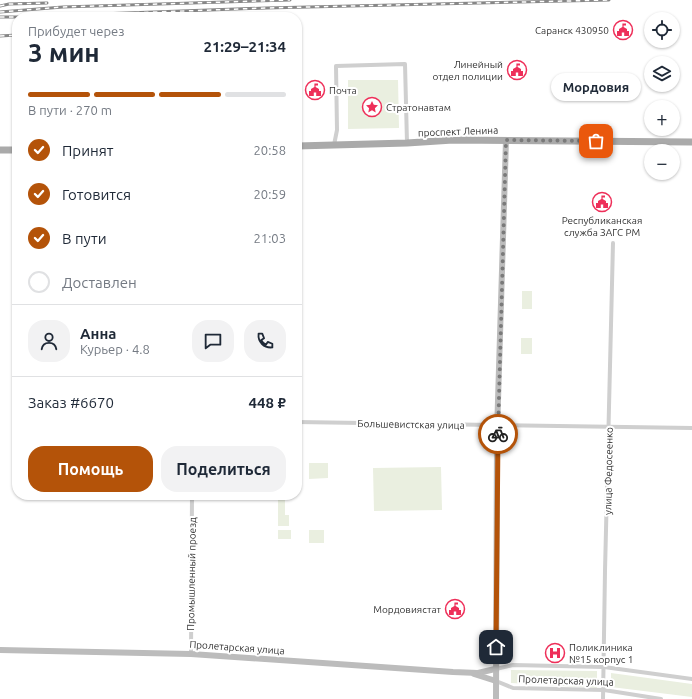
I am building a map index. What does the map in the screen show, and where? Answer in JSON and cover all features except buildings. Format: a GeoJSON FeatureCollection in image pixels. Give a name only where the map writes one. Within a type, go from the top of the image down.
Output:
{"type":"FeatureCollection","features":[{"type":"Feature","properties":{"kind":"main road","name":"проспект Ленина"},"geometry":{"type":"LineString","coordinates":[[302,146],[407,143],[453,140],[692,142]]}},
{"type":"Feature","properties":{"kind":"main road"},"geometry":{"type":"LineString","coordinates":[[496,699],[498,425],[506,140]]}},
{"type":"Feature","properties":{"kind":"main road"},"geometry":{"type":"LineString","coordinates":[[0,150],[12,150]]}},
{"type":"Feature","properties":{"kind":"main road","name":"Пролетарская улица"},"geometry":{"type":"LineString","coordinates":[[0,650],[190,654],[473,673],[496,681]]}},
{"type":"Feature","properties":{"kind":"main road","name":"Пролетарская улица"},"geometry":{"type":"LineString","coordinates":[[473,673],[496,668]]}},
{"type":"Feature","properties":{"kind":"street"},"geometry":{"type":"LineString","coordinates":[[334,145],[337,130],[336,66],[404,64],[407,143]]}},
{"type":"Feature","properties":{"kind":"street","name":"улица Федосеенко"},"geometry":{"type":"LineString","coordinates":[[604,699],[605,571],[613,244]]}},
{"type":"Feature","properties":{"kind":"street","name":"Большевистская улица"},"geometry":{"type":"LineString","coordinates":[[302,422],[692,428]]}},
{"type":"Feature","properties":{"kind":"street","name":"Промышленный проезд"},"geometry":{"type":"LineString","coordinates":[[190,654],[192,500]]}},
{"type":"Feature","properties":{"kind":"street","name":"Пролетарская улица"},"geometry":{"type":"LineString","coordinates":[[496,668],[513,665],[604,667],[692,679]]}},
{"type":"Feature","properties":{"kind":"street","name":"Пролетарская улица"},"geometry":{"type":"LineString","coordinates":[[496,681],[513,688],[604,690],[661,699]]}},
{"type":"Feature","properties":{"kind":"shaded area"},"geometry":{"type":"Polygon","coordinates":[[[348,80],[398,80],[399,128],[348,129],[348,80]]]}},
{"type":"Feature","properties":{"kind":"shaded area"},"geometry":{"type":"Polygon","coordinates":[[[522,291],[532,291],[532,309],[522,309],[522,291]]]}},
{"type":"Feature","properties":{"kind":"shaded area"},"geometry":{"type":"Polygon","coordinates":[[[521,338],[532,338],[532,354],[521,354],[521,338]]]}},
{"type":"Feature","properties":{"kind":"shaded area"},"geometry":{"type":"Polygon","coordinates":[[[309,463],[328,463],[328,478],[309,479],[309,463]]]}},
{"type":"Feature","properties":{"kind":"shaded area"},"geometry":{"type":"Polygon","coordinates":[[[441,467],[442,510],[374,511],[373,468],[441,467]]]}},
{"type":"Feature","properties":{"kind":"shaded area"},"geometry":{"type":"Polygon","coordinates":[[[278,500],[285,500],[285,515],[289,515],[289,526],[278,526],[278,500]]]}},
{"type":"Feature","properties":{"kind":"shaded area"},"geometry":{"type":"Polygon","coordinates":[[[278,530],[291,530],[291,539],[278,539],[278,530]]]}},
{"type":"Feature","properties":{"kind":"shaded area"},"geometry":{"type":"Polygon","coordinates":[[[309,530],[324,530],[324,543],[309,543],[309,530]]]}},
{"type":"Feature","properties":{"kind":"shaded area"},"geometry":{"type":"Polygon","coordinates":[[[511,670],[597,671],[597,688],[511,683],[511,670]]]}},
{"type":"Feature","properties":{"kind":"shaded area"},"geometry":{"type":"Polygon","coordinates":[[[611,673],[692,684],[692,697],[611,687],[611,673]]]}},
{"type":"Feature","properties":{"kind":"railway"},"geometry":{"type":"LineString","coordinates":[[0,12],[63,7],[290,0]]}},
{"type":"Feature","properties":{"kind":"railway"},"geometry":{"type":"LineString","coordinates":[[156,12],[609,0]]}},
{"type":"Feature","properties":{"kind":"railway"},"geometry":{"type":"LineString","coordinates":[[0,6],[9,4],[47,3]]}},
{"type":"Feature","properties":{"kind":"railway"},"geometry":{"type":"LineString","coordinates":[[0,17],[12,17]]}},
{"type":"Feature","properties":{"kind":"railway"},"geometry":{"type":"LineString","coordinates":[[0,36],[12,35]]}},
{"type":"Feature","properties":{"kind":"way so far"},"geometry":{"type":"LineString","coordinates":[[498,434],[506,140],[596,141]]}},
{"type":"Feature","properties":{"kind":"place","name":"Саранск 430950"},"geometry":{"type":"Point","coordinates":[623,30]}},
{"type":"Feature","properties":{"kind":"place","name":"Линейный отдел полиции"},"geometry":{"type":"Point","coordinates":[517,70]}},
{"type":"Feature","properties":{"kind":"place","name":"Почта"},"geometry":{"type":"Point","coordinates":[315,90]}},
{"type":"Feature","properties":{"kind":"place","name":"Стратонавтам"},"geometry":{"type":"Point","coordinates":[372,107]}},
{"type":"Feature","properties":{"kind":"place","name":"Мордовия"},"geometry":{"type":"Point","coordinates":[596,141]}},
{"type":"Feature","properties":{"kind":"place","name":"Республиканская служба ЗАГС РМ"},"geometry":{"type":"Point","coordinates":[602,202]}},
{"type":"Feature","properties":{"kind":"place","name":"Мордовиястат"},"geometry":{"type":"Point","coordinates":[455,609]}},
{"type":"Feature","properties":{"kind":"place","name":"Поликлиника №15 корпус 1"},"geometry":{"type":"Point","coordinates":[555,653]}},
{"type":"Feature","properties":{"kind":"route"},"geometry":{"type":"LineString","coordinates":[[496,647],[498,434]]}}]}
